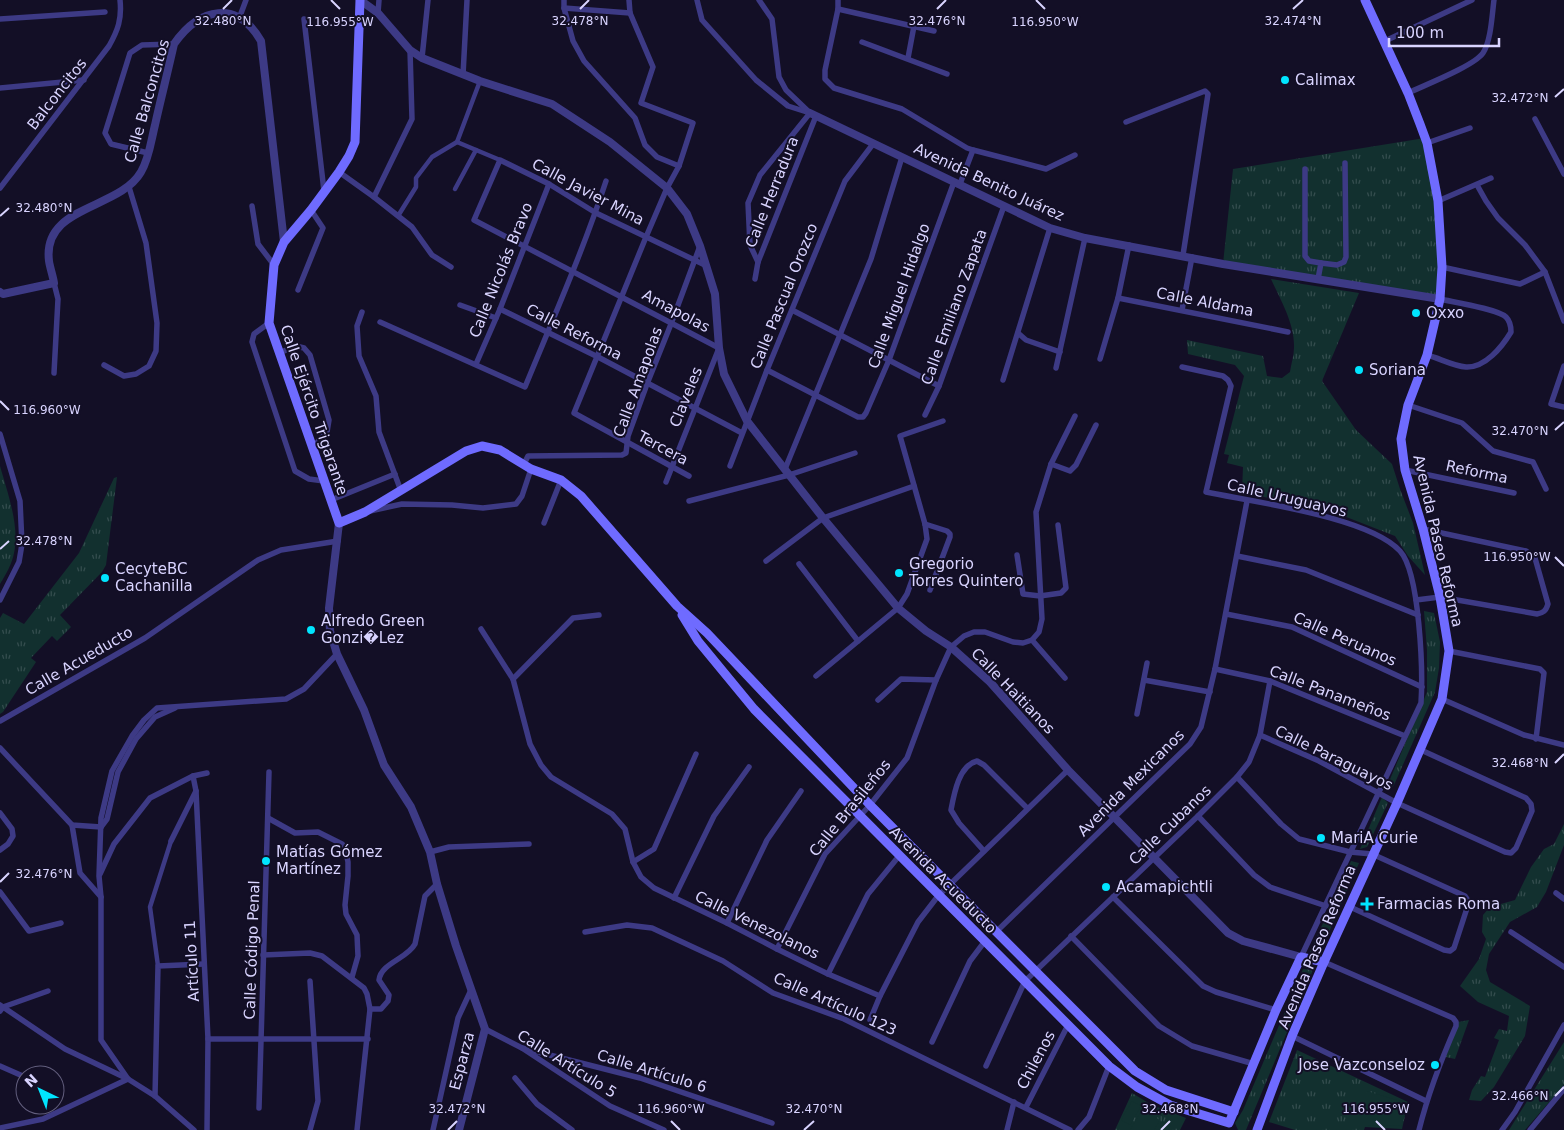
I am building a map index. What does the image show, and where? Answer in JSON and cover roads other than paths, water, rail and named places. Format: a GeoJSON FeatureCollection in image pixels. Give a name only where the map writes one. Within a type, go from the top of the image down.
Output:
{"type":"FeatureCollection","features":[{"type":"Feature","properties":{"kind":"main road","name":"Calle Ejército Trigarante"},"geometry":{"type":"LineString","coordinates":[[339,523],[269,323],[274,265],[284,242],[324,192],[349,156],[355,142],[360,0]]}},
{"type":"Feature","properties":{"kind":"main road","name":"Avenida Paseo Reforma"},"geometry":{"type":"LineString","coordinates":[[1259,1129],[1292,1036],[1348,906],[1421,750],[1442,699],[1448,651],[1440,597],[1423,529],[1405,470],[1401,439],[1408,405],[1427,355],[1440,300],[1442,267],[1438,202],[1427,143],[1408,93],[1365,0]]}},
{"type":"Feature","properties":{"kind":"main road","name":"Avenida Acueducto"},"geometry":{"type":"LineString","coordinates":[[339,523],[365,512],[466,451],[482,446],[500,450],[528,466],[561,480],[581,496],[677,606],[707,633],[870,805],[1135,1071],[1166,1090],[1234,1112]]}},
{"type":"Feature","properties":{"kind":"main road","name":"Avenida Acueducto"},"geometry":{"type":"LineString","coordinates":[[677,606],[698,641],[754,709],[1109,1066],[1137,1087],[1170,1105],[1229,1124]]}},
{"type":"Feature","properties":{"kind":"main road","name":"Avenida Paseo Reforma"},"geometry":{"type":"LineString","coordinates":[[1229,1124],[1276,1010],[1301,957]]}},
{"type":"Feature","properties":{"kind":"main road"},"geometry":{"type":"LineString","coordinates":[[1301,957],[1324,962]]}},
{"type":"Feature","properties":{"kind":"street","name":"Balconcitos"},"geometry":{"type":"LineString","coordinates":[[0,188],[109,46],[118,30],[121,10],[120,0]]}},
{"type":"Feature","properties":{"kind":"street"},"geometry":{"type":"LineString","coordinates":[[246,0],[240,16],[255,30],[261,42],[263,53],[284,242]]}},
{"type":"Feature","properties":{"kind":"street","name":"Calle Haitianos"},"geometry":{"type":"LineString","coordinates":[[360,0],[378,13],[410,50],[422,58],[480,81],[552,104],[610,142],[667,188],[687,214],[716,294],[719,348],[724,374],[747,421],[823,518],[898,608],[926,631],[951,647],[990,682],[1068,770],[1228,933],[1243,941],[1301,957]]}},
{"type":"Feature","properties":{"kind":"street"},"geometry":{"type":"LineString","coordinates":[[378,13],[379,0]]}},
{"type":"Feature","properties":{"kind":"street"},"geometry":{"type":"LineString","coordinates":[[422,58],[428,0]]}},
{"type":"Feature","properties":{"kind":"street"},"geometry":{"type":"LineString","coordinates":[[464,75],[467,0]]}},
{"type":"Feature","properties":{"kind":"street"},"geometry":{"type":"LineString","coordinates":[[564,0],[564,8],[573,41],[584,61],[635,118],[645,144],[657,157],[678,166]]}},
{"type":"Feature","properties":{"kind":"street"},"geometry":{"type":"LineString","coordinates":[[598,357],[646,237],[678,166],[693,123],[641,103],[653,67],[630,13],[629,0]]}},
{"type":"Feature","properties":{"kind":"street"},"geometry":{"type":"LineString","coordinates":[[697,0],[702,20],[756,80],[788,106],[813,114],[760,175],[748,203],[750,245],[758,262]]}},
{"type":"Feature","properties":{"kind":"street","name":"Avenida Benito Juárez"},"geometry":{"type":"LineString","coordinates":[[759,0],[772,19],[779,77],[786,90],[813,114],[1050,228],[1085,238],[1440,300]]}},
{"type":"Feature","properties":{"kind":"street"},"geometry":{"type":"LineString","coordinates":[[838,0],[838,9],[825,70],[825,79],[834,88],[902,109],[973,150],[1046,169],[1075,155]]}},
{"type":"Feature","properties":{"kind":"street"},"geometry":{"type":"LineString","coordinates":[[1385,41],[1472,0]]}},
{"type":"Feature","properties":{"kind":"street"},"geometry":{"type":"LineString","coordinates":[[1408,93],[1474,62],[1483,52],[1489,35],[1494,0]]}},
{"type":"Feature","properties":{"kind":"street"},"geometry":{"type":"LineString","coordinates":[[564,8],[630,13]]}},
{"type":"Feature","properties":{"kind":"street"},"geometry":{"type":"LineString","coordinates":[[838,9],[934,31]]}},
{"type":"Feature","properties":{"kind":"street","name":"Calle Balconcitos"},"geometry":{"type":"LineString","coordinates":[[54,283],[49,260],[50,244],[57,229],[72,215],[111,198],[129,187],[141,172],[148,154],[174,44],[183,31],[195,20],[207,14],[222,11],[240,16]]}},
{"type":"Feature","properties":{"kind":"street"},"geometry":{"type":"LineString","coordinates":[[0,20],[104,12]]}},
{"type":"Feature","properties":{"kind":"street"},"geometry":{"type":"LineString","coordinates":[[304,19],[324,192]]}},
{"type":"Feature","properties":{"kind":"street"},"geometry":{"type":"LineString","coordinates":[[908,58],[914,26]]}},
{"type":"Feature","properties":{"kind":"street"},"geometry":{"type":"LineString","coordinates":[[862,42],[947,74]]}},
{"type":"Feature","properties":{"kind":"street"},"geometry":{"type":"LineString","coordinates":[[148,154],[111,144],[105,133],[130,53],[142,45],[174,44]]}},
{"type":"Feature","properties":{"kind":"street"},"geometry":{"type":"LineString","coordinates":[[374,197],[412,119],[410,50]]}},
{"type":"Feature","properties":{"kind":"street"},"geometry":{"type":"LineString","coordinates":[[0,88],[84,80]]}},
{"type":"Feature","properties":{"kind":"street"},"geometry":{"type":"LineString","coordinates":[[398,216],[416,187],[416,178],[432,157],[457,142],[480,81]]}},
{"type":"Feature","properties":{"kind":"street"},"geometry":{"type":"LineString","coordinates":[[1126,122],[1205,91],[1208,94],[1183,255]]}},
{"type":"Feature","properties":{"kind":"street","name":"Calle Herradura"},"geometry":{"type":"LineString","coordinates":[[755,279],[758,262],[813,114]]}},
{"type":"Feature","properties":{"kind":"street"},"geometry":{"type":"LineString","coordinates":[[1535,119],[1564,174]]}},
{"type":"Feature","properties":{"kind":"street"},"geometry":{"type":"LineString","coordinates":[[1427,143],[1470,128]]}},
{"type":"Feature","properties":{"kind":"street","name":"Calle Javier Mina"},"geometry":{"type":"LineString","coordinates":[[457,142],[549,184],[596,213],[707,266]]}},
{"type":"Feature","properties":{"kind":"street","name":"Calle Pascual Orozco"},"geometry":{"type":"LineString","coordinates":[[730,466],[767,370],[845,181],[873,144]]}},
{"type":"Feature","properties":{"kind":"street"},"geometry":{"type":"LineString","coordinates":[[455,188],[476,150]]}},
{"type":"Feature","properties":{"kind":"street","name":"Calle Miguel Hidalgo"},"geometry":{"type":"LineString","coordinates":[[816,395],[858,417],[862,417],[866,413],[889,360],[957,183],[973,150]]}},
{"type":"Feature","properties":{"kind":"street"},"geometry":{"type":"LineString","coordinates":[[787,472],[871,259],[902,157]]}},
{"type":"Feature","properties":{"kind":"street","name":"Amapolas"},"geometry":{"type":"LineString","coordinates":[[500,160],[474,220],[719,348]]}},
{"type":"Feature","properties":{"kind":"street"},"geometry":{"type":"LineString","coordinates":[[1304,168],[1305,256],[1309,261],[1337,265],[1344,262],[1346,257],[1345,163]]}},
{"type":"Feature","properties":{"kind":"street"},"geometry":{"type":"LineString","coordinates":[[338,172],[398,216],[412,228],[432,255],[451,267]]}},
{"type":"Feature","properties":{"kind":"street"},"geometry":{"type":"LineString","coordinates":[[1438,202],[1491,178]]}},
{"type":"Feature","properties":{"kind":"street"},"geometry":{"type":"LineString","coordinates":[[380,322],[525,387],[596,213],[606,181]]}},
{"type":"Feature","properties":{"kind":"street","name":"Calle Nicolás Bravo"},"geometry":{"type":"LineString","coordinates":[[476,364],[500,309],[549,184]]}},
{"type":"Feature","properties":{"kind":"street"},"geometry":{"type":"LineString","coordinates":[[1477,185],[1498,218],[1525,245],[1545,272],[1564,321]]}},
{"type":"Feature","properties":{"kind":"street"},"geometry":{"type":"LineString","coordinates":[[104,366],[124,376],[136,374],[149,366],[156,351],[157,323],[146,243],[129,187]]}},
{"type":"Feature","properties":{"kind":"street"},"geometry":{"type":"LineString","coordinates":[[252,206],[258,244],[274,265]]}},
{"type":"Feature","properties":{"kind":"street","name":"Calle Emiliano Zapata"},"geometry":{"type":"LineString","coordinates":[[925,415],[939,386],[1004,206]]}},
{"type":"Feature","properties":{"kind":"street"},"geometry":{"type":"LineString","coordinates":[[298,290],[323,228],[311,210]]}},
{"type":"Feature","properties":{"kind":"street"},"geometry":{"type":"LineString","coordinates":[[1003,380],[1050,228]]}},
{"type":"Feature","properties":{"kind":"street"},"geometry":{"type":"LineString","coordinates":[[1056,368],[1085,238]]}},
{"type":"Feature","properties":{"kind":"street"},"geometry":{"type":"LineString","coordinates":[[1100,359],[1118,298],[1129,245]]}},
{"type":"Feature","properties":{"kind":"street","name":"Calle Amapolas"},"geometry":{"type":"LineString","coordinates":[[528,466],[528,456],[622,455],[626,453],[628,436],[696,261],[700,246]]}},
{"type":"Feature","properties":{"kind":"street"},"geometry":{"type":"LineString","coordinates":[[1182,310],[1192,257]]}},
{"type":"Feature","properties":{"kind":"street"},"geometry":{"type":"LineString","coordinates":[[1318,279],[1322,263]]}},
{"type":"Feature","properties":{"kind":"street"},"geometry":{"type":"LineString","coordinates":[[1442,267],[1520,284],[1545,272]]}},
{"type":"Feature","properties":{"kind":"street"},"geometry":{"type":"LineString","coordinates":[[0,292],[3,294],[54,283],[58,300],[54,373]]}},
{"type":"Feature","properties":{"kind":"street","name":"Calle Aldama"},"geometry":{"type":"LineString","coordinates":[[1118,298],[1288,332]]}},
{"type":"Feature","properties":{"kind":"street"},"geometry":{"type":"LineString","coordinates":[[1427,355],[1466,367],[1482,362],[1495,354],[1511,332],[1506,316],[1440,300]]}},
{"type":"Feature","properties":{"kind":"street"},"geometry":{"type":"LineString","coordinates":[[460,305],[496,318]]}},
{"type":"Feature","properties":{"kind":"street","name":"Calle Reforma"},"geometry":{"type":"LineString","coordinates":[[500,309],[598,357],[742,434]]}},
{"type":"Feature","properties":{"kind":"street"},"geometry":{"type":"LineString","coordinates":[[792,310],[939,386]]}},
{"type":"Feature","properties":{"kind":"street"},"geometry":{"type":"LineString","coordinates":[[362,312],[357,326],[359,356],[376,396],[379,432],[401,491]]}},
{"type":"Feature","properties":{"kind":"street"},"geometry":{"type":"LineString","coordinates":[[269,323],[254,334],[252,342],[295,471],[308,479],[324,481]]}},
{"type":"Feature","properties":{"kind":"street"},"geometry":{"type":"LineString","coordinates":[[1018,333],[1026,340],[1060,352]]}},
{"type":"Feature","properties":{"kind":"street"},"geometry":{"type":"LineString","coordinates":[[279,353],[296,346],[304,348],[310,355],[329,420],[327,432],[312,448]]}},
{"type":"Feature","properties":{"kind":"street","name":"Claveles"},"geometry":{"type":"LineString","coordinates":[[666,482],[719,348]]}},
{"type":"Feature","properties":{"kind":"street","name":"Tercera"},"geometry":{"type":"LineString","coordinates":[[598,357],[574,413],[671,468],[689,476]]}},
{"type":"Feature","properties":{"kind":"street","name":"Calle Uruguayos"},"geometry":{"type":"LineString","coordinates":[[1182,366],[1223,376],[1231,386],[1206,492],[1320,515],[1370,532],[1391,543],[1401,552],[1409,564]]}},
{"type":"Feature","properties":{"kind":"street"},"geometry":{"type":"LineString","coordinates":[[1564,366],[1551,404],[1564,407]]}},
{"type":"Feature","properties":{"kind":"street"},"geometry":{"type":"LineString","coordinates":[[767,370],[816,395]]}},
{"type":"Feature","properties":{"kind":"street"},"geometry":{"type":"LineString","coordinates":[[1408,405],[1462,423],[1493,451],[1533,462],[1546,489]]}},
{"type":"Feature","properties":{"kind":"street"},"geometry":{"type":"LineString","coordinates":[[951,647],[964,636],[974,632],[985,632],[1013,642],[1023,643],[1032,640],[1039,632],[1042,619],[1036,512],[1051,464],[1075,416]]}},
{"type":"Feature","properties":{"kind":"street"},"geometry":{"type":"LineString","coordinates":[[816,676],[898,608],[907,594],[927,539],[925,524],[900,436],[943,421]]}},
{"type":"Feature","properties":{"kind":"street"},"geometry":{"type":"LineString","coordinates":[[1051,464],[1070,471],[1076,465],[1096,425]]}},
{"type":"Feature","properties":{"kind":"street"},"geometry":{"type":"LineString","coordinates":[[0,434],[20,501],[22,544],[20,562],[0,600]]}},
{"type":"Feature","properties":{"kind":"street"},"geometry":{"type":"LineString","coordinates":[[688,501],[854,453]]}},
{"type":"Feature","properties":{"kind":"street"},"geometry":{"type":"LineString","coordinates":[[365,512],[402,504],[483,508],[516,504],[522,496],[528,466]]}},
{"type":"Feature","properties":{"kind":"street","name":"Reforma"},"geometry":{"type":"LineString","coordinates":[[1405,470],[1514,493]]}},
{"type":"Feature","properties":{"kind":"street"},"geometry":{"type":"LineString","coordinates":[[331,500],[395,474]]}},
{"type":"Feature","properties":{"kind":"street"},"geometry":{"type":"LineString","coordinates":[[544,522],[561,480]]}},
{"type":"Feature","properties":{"kind":"street"},"geometry":{"type":"LineString","coordinates":[[766,560],[823,518],[914,486]]}},
{"type":"Feature","properties":{"kind":"street","name":"Avenida Mexicanos"},"geometry":{"type":"LineString","coordinates":[[996,932],[1190,744],[1201,727],[1216,669],[1247,501]]}},
{"type":"Feature","properties":{"kind":"street"},"geometry":{"type":"LineString","coordinates":[[339,523],[329,608],[330,631],[337,654],[364,710],[384,765],[411,807],[430,852],[456,946],[485,1029]]}},
{"type":"Feature","properties":{"kind":"street"},"geometry":{"type":"LineString","coordinates":[[925,524],[947,531],[950,534],[930,590]]}},
{"type":"Feature","properties":{"kind":"street"},"geometry":{"type":"LineString","coordinates":[[1017,555],[1023,594],[1040,596],[1061,593],[1066,588],[1058,526]]}},
{"type":"Feature","properties":{"kind":"street"},"geometry":{"type":"LineString","coordinates":[[1416,600],[1440,597],[1537,614],[1546,610],[1548,604],[1535,558],[1526,551],[1423,529]]}},
{"type":"Feature","properties":{"kind":"street","name":"Calle Acueducto"},"geometry":{"type":"LineString","coordinates":[[0,721],[145,638],[258,560],[281,550],[338,541]]}},
{"type":"Feature","properties":{"kind":"street"},"geometry":{"type":"LineString","coordinates":[[1237,556],[1306,570],[1418,615]]}},
{"type":"Feature","properties":{"kind":"street"},"geometry":{"type":"LineString","coordinates":[[799,564],[858,642]]}},
{"type":"Feature","properties":{"kind":"street","name":"Avenida Paseo Reforma"},"geometry":{"type":"LineString","coordinates":[[1301,957],[1421,703],[1422,687],[1418,615],[1409,564]]}},
{"type":"Feature","properties":{"kind":"street","name":"Calle Peruanos"},"geometry":{"type":"LineString","coordinates":[[1226,614],[1292,627],[1422,687]]}},
{"type":"Feature","properties":{"kind":"street"},"geometry":{"type":"LineString","coordinates":[[513,679],[573,618],[599,615]]}},
{"type":"Feature","properties":{"kind":"street","name":"Calle Venezolanos"},"geometry":{"type":"LineString","coordinates":[[481,629],[513,679],[530,744],[541,766],[552,777],[612,814],[625,829],[633,862],[641,877],[654,888],[674,898],[828,974],[880,996]]}},
{"type":"Feature","properties":{"kind":"street"},"geometry":{"type":"LineString","coordinates":[[1032,640],[1065,678]]}},
{"type":"Feature","properties":{"kind":"street","name":"Calle Brasileños"},"geometry":{"type":"LineString","coordinates":[[777,949],[825,854],[870,805],[907,758],[936,680],[951,647]]}},
{"type":"Feature","properties":{"kind":"street"},"geometry":{"type":"LineString","coordinates":[[1448,651],[1540,669],[1544,673],[1536,739]]}},
{"type":"Feature","properties":{"kind":"street"},"geometry":{"type":"LineString","coordinates":[[128,1079],[101,1040],[101,897],[99,876],[101,818],[112,771],[132,736],[157,708],[286,699],[304,688],[337,654]]}},
{"type":"Feature","properties":{"kind":"street"},"geometry":{"type":"LineString","coordinates":[[1137,714],[1147,663]]}},
{"type":"Feature","properties":{"kind":"street","name":"Calle Panameños"},"geometry":{"type":"LineString","coordinates":[[1216,669],[1270,681],[1405,736]]}},
{"type":"Feature","properties":{"kind":"street"},"geometry":{"type":"LineString","coordinates":[[878,700],[901,679],[936,680]]}},
{"type":"Feature","properties":{"kind":"street"},"geometry":{"type":"LineString","coordinates":[[1144,680],[1210,692]]}},
{"type":"Feature","properties":{"kind":"street","name":"Calle Cubanos"},"geometry":{"type":"LineString","coordinates":[[986,1066],[1025,981],[1198,816],[1237,777],[1249,762],[1260,735],[1270,681]]}},
{"type":"Feature","properties":{"kind":"street"},"geometry":{"type":"LineString","coordinates":[[1442,699],[1536,739],[1564,745]]}},
{"type":"Feature","properties":{"kind":"street","name":"Calle Paraguayos"},"geometry":{"type":"LineString","coordinates":[[1260,735],[1319,761],[1396,804],[1511,853],[1516,848],[1532,811],[1531,804],[1526,798],[1421,750]]}},
{"type":"Feature","properties":{"kind":"street"},"geometry":{"type":"LineString","coordinates":[[0,748],[72,825],[80,873],[101,897]]}},
{"type":"Feature","properties":{"kind":"street"},"geometry":{"type":"LineString","coordinates":[[633,862],[654,849],[696,754]]}},
{"type":"Feature","properties":{"kind":"street"},"geometry":{"type":"LineString","coordinates":[[984,851],[959,823],[951,810],[953,798],[965,768],[970,763],[977,761],[984,765],[1027,808]]}},
{"type":"Feature","properties":{"kind":"street"},"geometry":{"type":"LineString","coordinates":[[674,898],[714,816],[749,767]]}},
{"type":"Feature","properties":{"kind":"street"},"geometry":{"type":"LineString","coordinates":[[870,1020],[880,996],[918,922],[938,896],[1068,770]]}},
{"type":"Feature","properties":{"kind":"street","name":"Calle Código Penal"},"geometry":{"type":"LineString","coordinates":[[259,1108],[269,772]]}},
{"type":"Feature","properties":{"kind":"street"},"geometry":{"type":"LineString","coordinates":[[99,876],[114,844],[150,798],[193,776],[207,773]]}},
{"type":"Feature","properties":{"kind":"street","name":"Artículo 11"},"geometry":{"type":"LineString","coordinates":[[193,776],[196,791],[208,1039],[207,1130]]}},
{"type":"Feature","properties":{"kind":"street"},"geometry":{"type":"LineString","coordinates":[[1237,777],[1281,824],[1299,839],[1350,852],[1372,854],[1465,896],[1469,902],[1454,948],[1450,951],[1444,950],[1348,906]]}},
{"type":"Feature","properties":{"kind":"street"},"geometry":{"type":"LineString","coordinates":[[154,1096],[158,966],[150,907],[171,841],[196,791]]}},
{"type":"Feature","properties":{"kind":"street"},"geometry":{"type":"LineString","coordinates":[[727,923],[767,840],[801,791]]}},
{"type":"Feature","properties":{"kind":"street"},"geometry":{"type":"LineString","coordinates":[[0,813],[12,829],[13,836],[8,844],[0,850]]}},
{"type":"Feature","properties":{"kind":"street"},"geometry":{"type":"LineString","coordinates":[[1198,816],[1254,874],[1270,887],[1326,906]]}},
{"type":"Feature","properties":{"kind":"street"},"geometry":{"type":"LineString","coordinates":[[268,818],[294,833],[318,832],[345,847],[348,876],[344,905],[356,935],[358,956],[352,977]]}},
{"type":"Feature","properties":{"kind":"street"},"geometry":{"type":"LineString","coordinates":[[72,825],[101,827]]}},
{"type":"Feature","properties":{"kind":"street"},"geometry":{"type":"LineString","coordinates":[[430,852],[450,847],[529,844]]}},
{"type":"Feature","properties":{"kind":"street"},"geometry":{"type":"LineString","coordinates":[[828,974],[868,894],[899,856]]}},
{"type":"Feature","properties":{"kind":"street"},"geometry":{"type":"LineString","coordinates":[[370,1009],[381,1009],[388,1001],[389,995],[379,980],[379,976],[388,966],[412,949],[415,944],[425,896],[438,884]]}},
{"type":"Feature","properties":{"kind":"street"},"geometry":{"type":"LineString","coordinates":[[0,892],[29,931],[61,923]]}},
{"type":"Feature","properties":{"kind":"street"},"geometry":{"type":"LineString","coordinates":[[1556,893],[1564,899]]}},
{"type":"Feature","properties":{"kind":"street"},"geometry":{"type":"LineString","coordinates":[[1113,897],[1203,986],[1216,992],[1276,1010]]}},
{"type":"Feature","properties":{"kind":"street","name":"Calle Artículo 123"},"geometry":{"type":"LineString","coordinates":[[585,932],[627,925],[652,928],[723,961],[773,992],[844,1020],[1070,1130]]}},
{"type":"Feature","properties":{"kind":"street"},"geometry":{"type":"LineString","coordinates":[[1511,932],[1564,967]]}},
{"type":"Feature","properties":{"kind":"street"},"geometry":{"type":"LineString","coordinates":[[1072,936],[1160,1026],[1192,1046],[1254,1064]]}},
{"type":"Feature","properties":{"kind":"street"},"geometry":{"type":"LineString","coordinates":[[932,1042],[970,961],[985,941]]}},
{"type":"Feature","properties":{"kind":"street"},"geometry":{"type":"LineString","coordinates":[[263,955],[310,953],[322,956],[364,988],[370,1009],[357,1130]]}},
{"type":"Feature","properties":{"kind":"street"},"geometry":{"type":"LineString","coordinates":[[1324,962],[1453,1018],[1456,1022],[1426,1101],[1419,1130]]}},
{"type":"Feature","properties":{"kind":"street"},"geometry":{"type":"LineString","coordinates":[[158,966],[204,964]]}},
{"type":"Feature","properties":{"kind":"street"},"geometry":{"type":"LineString","coordinates":[[310,981],[318,1101],[310,1130]]}},
{"type":"Feature","properties":{"kind":"street"},"geometry":{"type":"LineString","coordinates":[[433,1130],[458,1018],[471,990]]}},
{"type":"Feature","properties":{"kind":"street"},"geometry":{"type":"LineString","coordinates":[[1,1008],[48,991]]}},
{"type":"Feature","properties":{"kind":"street"},"geometry":{"type":"LineString","coordinates":[[1,1008],[65,1049],[128,1079],[154,1096],[194,1130]]}},
{"type":"Feature","properties":{"kind":"street","name":"Chilenos"},"geometry":{"type":"LineString","coordinates":[[1026,1107],[1068,1025]]}},
{"type":"Feature","properties":{"kind":"street"},"geometry":{"type":"LineString","coordinates":[[1502,1130],[1515,1112],[1564,1026]]}},
{"type":"Feature","properties":{"kind":"street","name":"Calle Artículo 5"},"geometry":{"type":"LineString","coordinates":[[485,1029],[522,1048],[610,1106],[664,1130]]}},
{"type":"Feature","properties":{"kind":"street","name":"Esparza"},"geometry":{"type":"LineString","coordinates":[[459,1130],[485,1029]]}},
{"type":"Feature","properties":{"kind":"street"},"geometry":{"type":"LineString","coordinates":[[1292,1036],[1426,1101]]}},
{"type":"Feature","properties":{"kind":"street"},"geometry":{"type":"LineString","coordinates":[[208,1039],[368,1040]]}},
{"type":"Feature","properties":{"kind":"street","name":"Calle Artículo 6"},"geometry":{"type":"LineString","coordinates":[[522,1048],[640,1078],[772,1123]]}},
{"type":"Feature","properties":{"kind":"street"},"geometry":{"type":"LineString","coordinates":[[0,1066],[15,1073]]}},
{"type":"Feature","properties":{"kind":"street"},"geometry":{"type":"LineString","coordinates":[[1078,1130],[1089,1117],[1109,1066]]}},
{"type":"Feature","properties":{"kind":"street"},"geometry":{"type":"LineString","coordinates":[[515,1078],[537,1104],[572,1130]]}},
{"type":"Feature","properties":{"kind":"street"},"geometry":{"type":"LineString","coordinates":[[0,1128],[43,1119],[128,1079]]}},
{"type":"Feature","properties":{"kind":"street"},"geometry":{"type":"LineString","coordinates":[[1530,1130],[1564,1089]]}},
{"type":"Feature","properties":{"kind":"street","name":"Chilenos"},"geometry":{"type":"LineString","coordinates":[[1007,1130],[1014,1102]]}},
{"type":"Feature","properties":{"kind":"place","name":"Calimax"},"geometry":{"type":"Point","coordinates":[1285,80]}},
{"type":"Feature","properties":{"kind":"place","name":"Oxxo"},"geometry":{"type":"Point","coordinates":[1416,313]}},
{"type":"Feature","properties":{"kind":"place","name":"Soriana"},"geometry":{"type":"Point","coordinates":[1359,370]}},
{"type":"Feature","properties":{"kind":"place","name":"Gregorio Torres Quintero"},"geometry":{"type":"Point","coordinates":[899,573]}},
{"type":"Feature","properties":{"kind":"place","name":"CecyteBC Cachanilla"},"geometry":{"type":"Point","coordinates":[105,578]}},
{"type":"Feature","properties":{"kind":"place","name":"Alfredo Green Gonzi�Lez"},"geometry":{"type":"Point","coordinates":[311,630]}},
{"type":"Feature","properties":{"kind":"place","name":"MariA Curie"},"geometry":{"type":"Point","coordinates":[1321,838]}},
{"type":"Feature","properties":{"kind":"place","name":"Matías Gómez Martínez"},"geometry":{"type":"Point","coordinates":[266,861]}},
{"type":"Feature","properties":{"kind":"place","name":"Acamapichtli"},"geometry":{"type":"Point","coordinates":[1106,887]}},
{"type":"Feature","properties":{"kind":"place","name":"Farmacias Roma"},"geometry":{"type":"Point","coordinates":[1367,904]}},
{"type":"Feature","properties":{"kind":"place","name":"Jose Vazconseloz"},"geometry":{"type":"Point","coordinates":[1435,1065]}}]}
